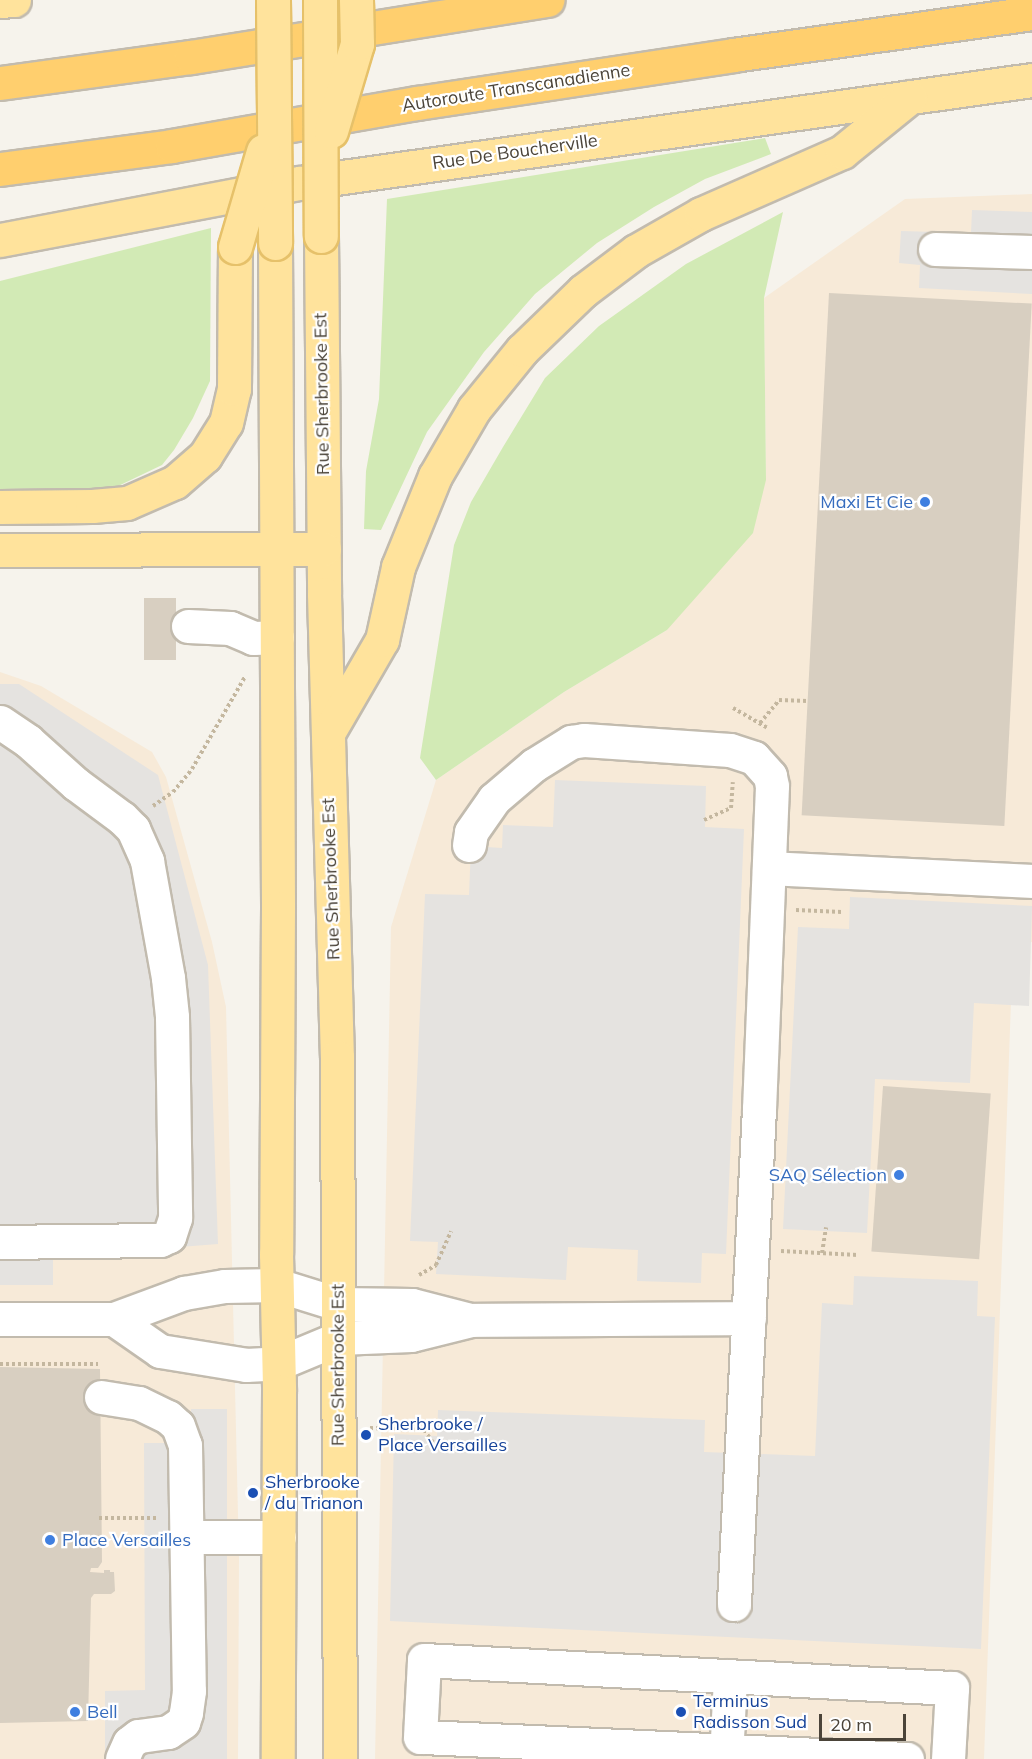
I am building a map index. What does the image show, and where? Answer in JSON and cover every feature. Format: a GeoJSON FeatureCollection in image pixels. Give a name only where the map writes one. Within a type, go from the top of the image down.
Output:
{"type":"FeatureCollection","features":[{"type":"Feature","properties":{"kind":"highway"},"geometry":{"type":"LineString","coordinates":[[0,83],[191,57],[547,0]]}},
{"type":"Feature","properties":{"kind":"highway","name":"Autoroute Transcanadienne"},"geometry":{"type":"LineString","coordinates":[[0,170],[172,146],[417,103],[1032,13]]}},
{"type":"Feature","properties":{"kind":"main road"},"geometry":{"type":"LineString","coordinates":[[0,1],[14,0]]}},
{"type":"Feature","properties":{"kind":"main road"},"geometry":{"type":"LineString","coordinates":[[273,0],[277,637],[278,1759]]}},
{"type":"Feature","properties":{"kind":"main road","name":"Rue Sherbrooke Est"},"geometry":{"type":"LineString","coordinates":[[320,0],[324,549],[337,1057],[340,1759]]}},
{"type":"Feature","properties":{"kind":"main road"},"geometry":{"type":"LineString","coordinates":[[321,164],[357,44],[356,0]]}},
{"type":"Feature","properties":{"kind":"main road","name":"Rue De Boucherville"},"geometry":{"type":"LineString","coordinates":[[0,240],[300,183],[1032,80]]}},
{"type":"Feature","properties":{"kind":"main road"},"geometry":{"type":"LineString","coordinates":[[328,733],[382,640],[398,567],[435,476],[474,409],[522,350],[583,291],[636,251],[701,214],[842,152],[910,97]]}},
{"type":"Feature","properties":{"kind":"main road"},"geometry":{"type":"LineString","coordinates":[[0,507],[92,506],[127,503],[175,482],[206,456],[226,423],[234,389],[235,247],[274,115]]}},
{"type":"Feature","properties":{"kind":"main road"},"geometry":{"type":"LineString","coordinates":[[0,550],[324,549]]}},
{"type":"Feature","properties":{"kind":"lane"},"geometry":{"type":"LineString","coordinates":[[935,249],[1032,252]]}},
{"type":"Feature","properties":{"kind":"lane"},"geometry":{"type":"LineString","coordinates":[[188,626],[230,628],[253,638],[277,637]]}},
{"type":"Feature","properties":{"kind":"lane"},"geometry":{"type":"LineString","coordinates":[[0,722],[28,741],[76,784],[122,818],[132,829],[147,861],[168,978],[172,1017],[175,1218],[169,1236],[160,1240],[0,1242]]}},
{"type":"Feature","properties":{"kind":"lane"},"geometry":{"type":"LineString","coordinates":[[469,845],[471,832],[494,800],[526,771],[571,742],[584,740],[712,747],[754,758],[770,776],[772,786],[769,868],[734,1604]]}},
{"type":"Feature","properties":{"kind":"lane"},"geometry":{"type":"LineString","coordinates":[[769,868],[1032,881]]}},
{"type":"Feature","properties":{"kind":"lane"},"geometry":{"type":"LineString","coordinates":[[0,1319],[114,1319],[184,1293],[224,1286],[277,1285],[338,1304],[412,1305],[471,1320]]}},
{"type":"Feature","properties":{"kind":"lane"},"geometry":{"type":"LineString","coordinates":[[114,1319],[159,1352],[233,1364],[279,1363],[339,1338],[411,1335],[471,1320],[749,1318]]}},
{"type":"Feature","properties":{"kind":"lane"},"geometry":{"type":"LineString","coordinates":[[101,1397],[139,1403],[168,1417],[178,1426],[185,1445],[189,1691],[186,1713],[183,1722],[168,1732],[138,1736],[129,1743],[122,1759]]}},
{"type":"Feature","properties":{"kind":"lane"},"geometry":{"type":"LineString","coordinates":[[187,1536],[279,1538]]}},
{"type":"Feature","properties":{"kind":"lane"},"geometry":{"type":"LineString","coordinates":[[908,1759],[726,1755],[420,1737],[424,1660],[951,1688],[948,1759]]}},
{"type":"Feature","properties":{"kind":"lane"},"geometry":{"type":"LineString","coordinates":[[726,1755],[730,1676]]}},
{"type":"Feature","properties":{"kind":"path"},"geometry":{"type":"LineString","coordinates":[[173,792],[192,769],[245,677]]}},
{"type":"Feature","properties":{"kind":"path"},"geometry":{"type":"LineString","coordinates":[[760,723],[779,700],[808,701]]}},
{"type":"Feature","properties":{"kind":"path"},"geometry":{"type":"LineString","coordinates":[[704,820],[731,808],[733,779]]}},
{"type":"Feature","properties":{"kind":"path"},"geometry":{"type":"LineString","coordinates":[[789,910],[842,912]]}},
{"type":"Feature","properties":{"kind":"path"},"geometry":{"type":"LineString","coordinates":[[822,1253],[826,1227]]}},
{"type":"Feature","properties":{"kind":"path"},"geometry":{"type":"LineString","coordinates":[[436,1265],[451,1231]]}},
{"type":"Feature","properties":{"kind":"path"},"geometry":{"type":"LineString","coordinates":[[773,1250],[858,1255]]}},
{"type":"Feature","properties":{"kind":"path"},"geometry":{"type":"LineString","coordinates":[[366,1428],[424,1430],[435,1445]]}},
{"type":"Feature","properties":{"kind":"path"},"geometry":{"type":"LineString","coordinates":[[99,1518],[160,1518]]}},
{"type":"Feature","properties":{"kind":"shaded area"},"geometry":{"type":"Polygon","coordinates":[[[1032,194],[1032,942],[1013,945],[984,1759],[375,1759],[391,927],[436,780],[564,692],[667,630],[766,480],[764,298],[905,199],[1032,194]]]}},
{"type":"Feature","properties":{"kind":"shaded area"},"geometry":{"type":"Polygon","coordinates":[[[972,210],[1032,212],[1032,294],[919,288],[920,265],[899,263],[901,231],[971,233],[972,210]]]}},
{"type":"Feature","properties":{"kind":"shaded area","name":"Place Versailles"},"geometry":{"type":"Polygon","coordinates":[[[0,672],[41,686],[152,752],[166,777],[212,942],[226,1007],[239,1557],[238,1759],[0,1759],[0,672]]]}},
{"type":"Feature","properties":{"kind":"shaded area"},"geometry":{"type":"Polygon","coordinates":[[[0,684],[19,684],[158,775],[208,965],[218,1244],[53,1257],[53,1285],[0,1285],[0,684]]]}},
{"type":"Feature","properties":{"kind":"shaded area"},"geometry":{"type":"Polygon","coordinates":[[[555,780],[706,786],[705,827],[744,829],[726,1254],[702,1253],[701,1283],[637,1281],[638,1250],[568,1247],[566,1280],[436,1274],[438,1242],[410,1241],[425,894],[469,895],[471,846],[502,848],[503,825],[553,827],[555,780]]]}},
{"type":"Feature","properties":{"kind":"shaded area"},"geometry":{"type":"Polygon","coordinates":[[[850,897],[1032,906],[1029,1006],[974,1003],[970,1083],[875,1079],[867,1233],[783,1229],[798,927],[849,929],[850,897]]]}},
{"type":"Feature","properties":{"kind":"shaded area"},"geometry":{"type":"Polygon","coordinates":[[[854,1276],[978,1281],[977,1316],[995,1317],[981,1649],[390,1621],[394,1434],[437,1436],[438,1410],[705,1420],[704,1452],[815,1456],[822,1303],[853,1305],[854,1276]]]}},
{"type":"Feature","properties":{"kind":"shaded area"},"geometry":{"type":"Polygon","coordinates":[[[191,1409],[227,1409],[227,1759],[105,1759],[105,1691],[145,1690],[144,1443],[191,1443],[191,1409]]]}},
{"type":"Feature","properties":{"kind":"green space"},"geometry":{"type":"Polygon","coordinates":[[[765,138],[771,154],[705,179],[654,207],[597,243],[535,294],[484,352],[427,432],[381,530],[364,529],[366,471],[379,399],[387,199],[765,138]]]}},
{"type":"Feature","properties":{"kind":"green space"},"geometry":{"type":"Polygon","coordinates":[[[783,212],[764,298],[766,480],[753,533],[667,630],[564,692],[436,780],[420,758],[454,545],[471,502],[545,378],[599,326],[686,264],[783,212]]]}},
{"type":"Feature","properties":{"kind":"green space"},"geometry":{"type":"Polygon","coordinates":[[[211,228],[210,381],[193,418],[162,465],[114,488],[0,489],[0,281],[211,228]]]}},
{"type":"Feature","properties":{"kind":"building","name":"Maxi Et Cie"},"geometry":{"type":"Polygon","coordinates":[[[829,293],[1032,304],[1004,826],[802,815],[829,293]]]}},
{"type":"Feature","properties":{"kind":"building"},"geometry":{"type":"Polygon","coordinates":[[[144,598],[176,598],[176,660],[144,660],[144,598]]]}},
{"type":"Feature","properties":{"kind":"building"},"geometry":{"type":"Polygon","coordinates":[[[883,1086],[991,1094],[979,1259],[871,1252],[883,1086]]]}},
{"type":"Feature","properties":{"kind":"building","name":"Place Versailles"},"geometry":{"type":"Polygon","coordinates":[[[0,1367],[100,1369],[102,1562],[98,1568],[91,1568],[90,1572],[104,1573],[104,1570],[110,1570],[114,1572],[115,1591],[111,1594],[94,1594],[91,1598],[88,1721],[0,1723],[0,1367]]]}},
{"type":"Feature","properties":{"kind":"place","name":"Maxi Et Cie"},"geometry":{"type":"Point","coordinates":[925,502]}},
{"type":"Feature","properties":{"kind":"place","name":"SAQ Sélection"},"geometry":{"type":"Point","coordinates":[899,1175]}},
{"type":"Feature","properties":{"kind":"place","name":"Sherbrooke / Place Versailles"},"geometry":{"type":"Point","coordinates":[366,1435]}},
{"type":"Feature","properties":{"kind":"place","name":"Sherbrooke / du Trianon"},"geometry":{"type":"Point","coordinates":[253,1493]}},
{"type":"Feature","properties":{"kind":"place","name":"Place Versailles"},"geometry":{"type":"Point","coordinates":[50,1540]}},
{"type":"Feature","properties":{"kind":"place","name":"Bell"},"geometry":{"type":"Point","coordinates":[75,1712]}},
{"type":"Feature","properties":{"kind":"place","name":"Terminus Radisson Sud"},"geometry":{"type":"Point","coordinates":[681,1712]}}]}
